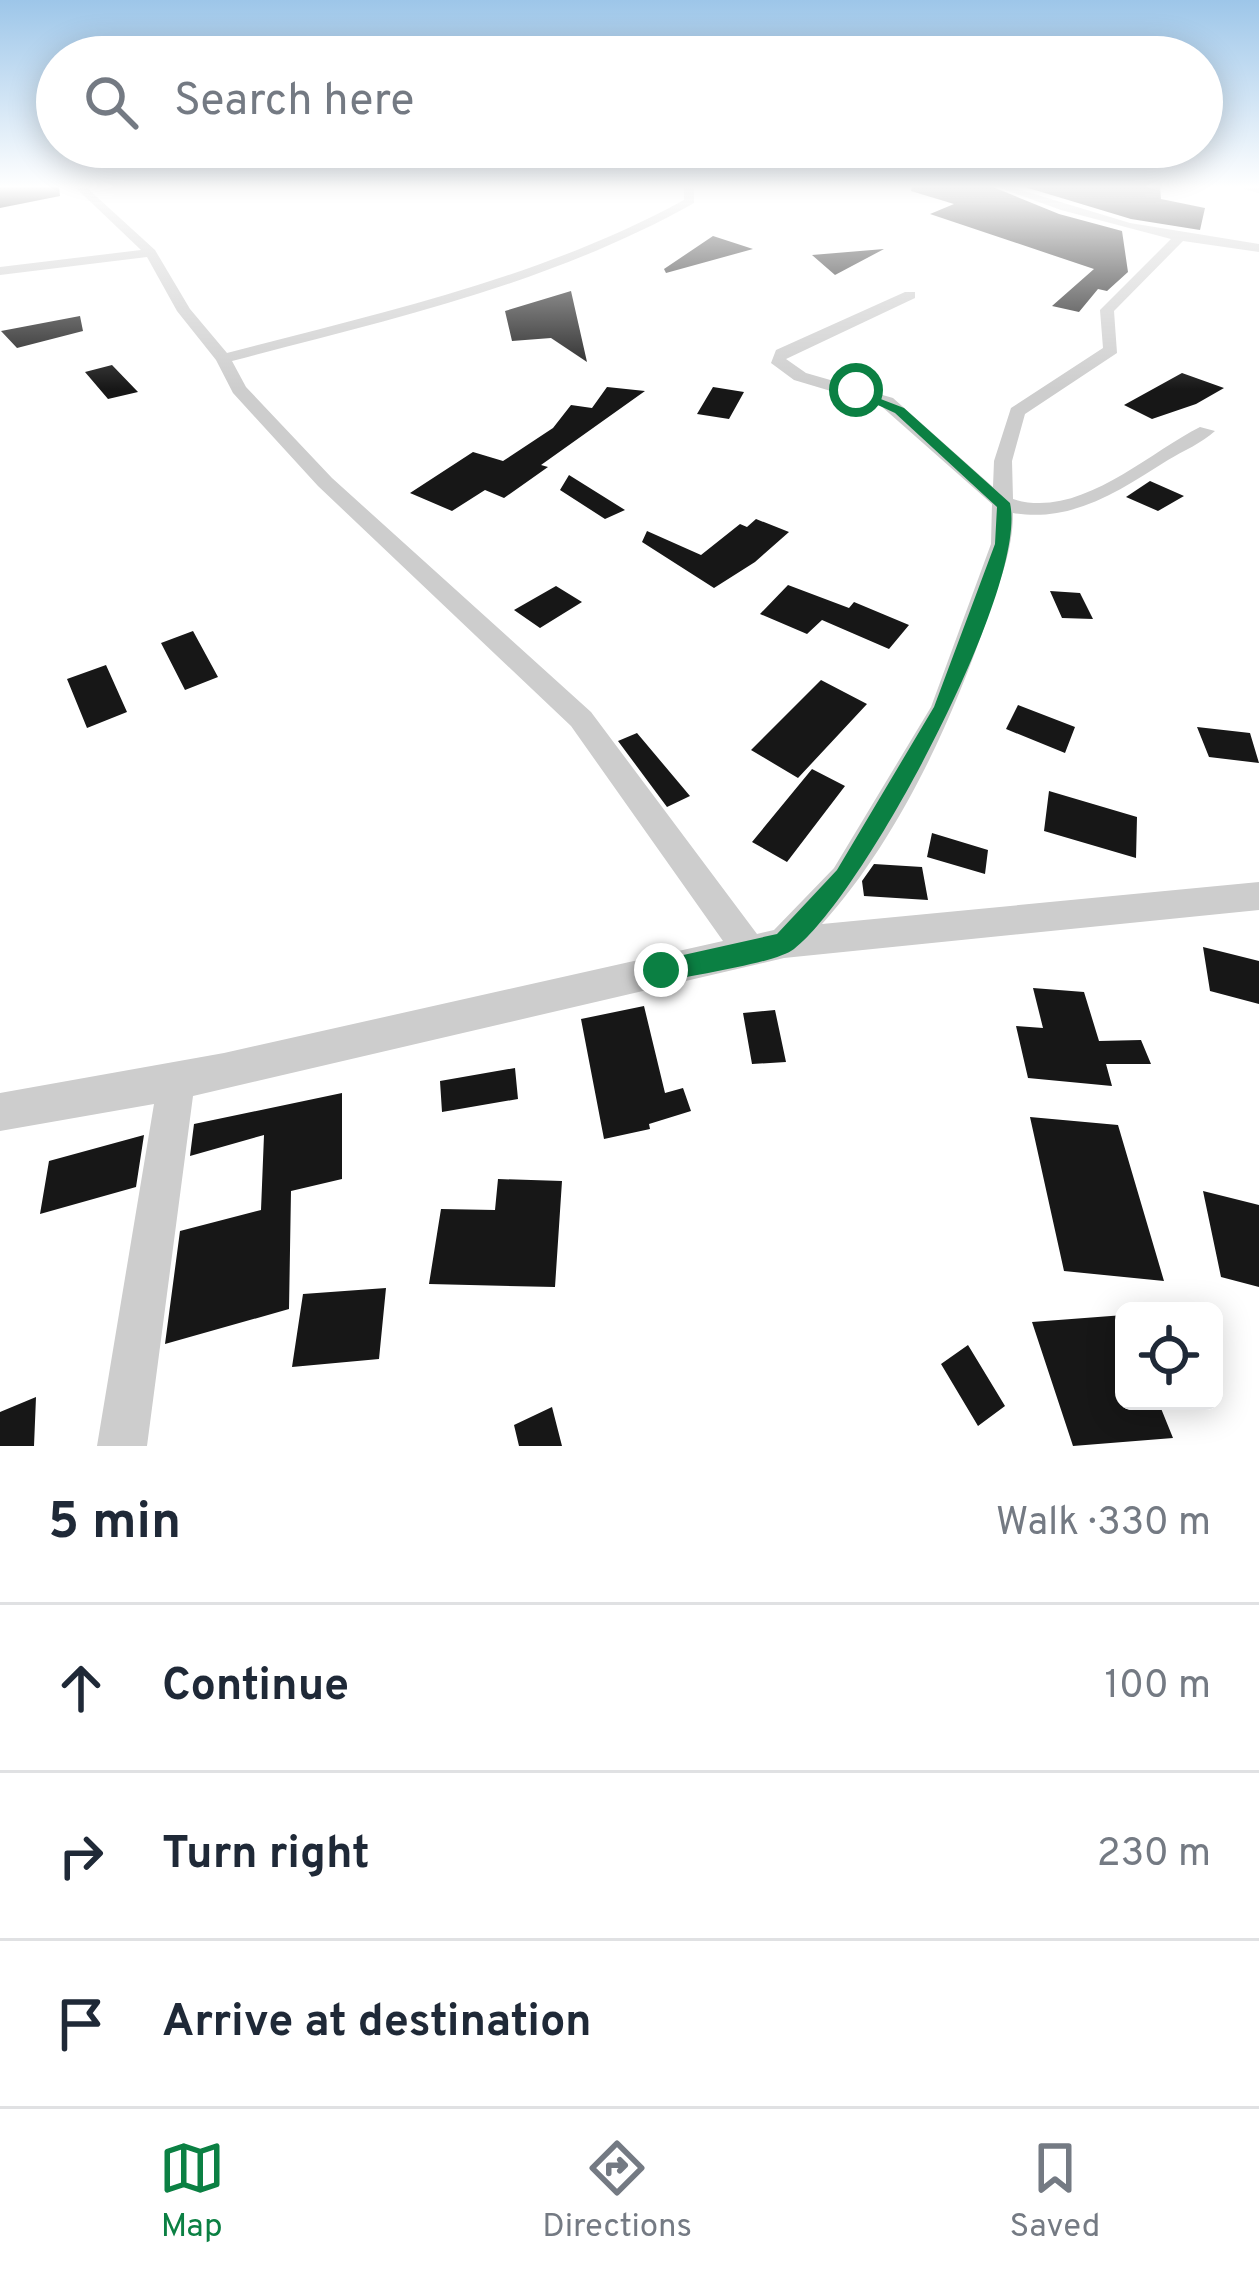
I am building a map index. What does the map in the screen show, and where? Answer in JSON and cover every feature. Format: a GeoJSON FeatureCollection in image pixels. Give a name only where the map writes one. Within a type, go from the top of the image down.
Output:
{"type":"FeatureCollection","features":[{"type":"Feature","properties":{"kind":"street"},"geometry":{"type":"LineString","coordinates":[[0,271],[140,254]]}},
{"type":"Feature","properties":{"kind":"street"},"geometry":{"type":"LineString","coordinates":[[153,254],[184,311],[223,359],[239,389],[325,482],[581,719],[748,950]]}},
{"type":"Feature","properties":{"kind":"street"},"geometry":{"type":"LineString","coordinates":[[223,359],[463,292],[574,254]]}},
{"type":"Feature","properties":{"kind":"street"},"geometry":{"type":"LineString","coordinates":[[784,943],[845,877],[944,707],[1003,544],[1003,461],[1017,412],[1111,350],[1107,310],[1163,254]]}},
{"type":"Feature","properties":{"kind":"street"},"geometry":{"type":"LineString","coordinates":[[910,295],[782,353],[777,360],[792,373],[884,400],[1005,506],[1037,513],[1061,510],[1108,489],[1171,447],[1206,431]]}},
{"type":"Feature","properties":{"kind":"street"},"geometry":{"type":"LineString","coordinates":[[0,1112],[224,1072],[784,943],[1259,896]]}},
{"type":"Feature","properties":{"kind":"street"},"geometry":{"type":"LineString","coordinates":[[122,1446],[177,1077]]}},
{"type":"Feature","properties":{"kind":"building"},"geometry":{"type":"Polygon","coordinates":[[[686,254],[733,254],[666,273],[664,269],[686,254]]]}},
{"type":"Feature","properties":{"kind":"building"},"geometry":{"type":"Polygon","coordinates":[[[818,254],[874,254],[835,275],[812,255],[818,254]]]}},
{"type":"Feature","properties":{"kind":"building"},"geometry":{"type":"Polygon","coordinates":[[[1051,254],[1125,254],[1128,272],[1107,291],[1098,289],[1079,312],[1052,306],[1094,269],[1051,254]]]}},
{"type":"Feature","properties":{"kind":"building"},"geometry":{"type":"Polygon","coordinates":[[[571,291],[587,362],[551,338],[512,341],[505,311],[571,291]]]}},
{"type":"Feature","properties":{"kind":"building"},"geometry":{"type":"Polygon","coordinates":[[[80,316],[83,331],[17,348],[1,331],[80,316]]]}},
{"type":"Feature","properties":{"kind":"building"},"geometry":{"type":"Polygon","coordinates":[[[112,365],[138,392],[108,399],[85,372],[112,365]]]}},
{"type":"Feature","properties":{"kind":"building"},"geometry":{"type":"Polygon","coordinates":[[[1182,373],[1224,388],[1196,404],[1152,419],[1124,405],[1182,373]]]}},
{"type":"Feature","properties":{"kind":"building"},"geometry":{"type":"Polygon","coordinates":[[[607,387],[645,391],[541,465],[548,467],[504,498],[485,490],[452,511],[410,493],[473,452],[503,461],[553,428],[571,405],[592,408],[607,387]]]}},
{"type":"Feature","properties":{"kind":"building"},"geometry":{"type":"Polygon","coordinates":[[[713,387],[744,392],[729,419],[697,414],[713,387]]]}},
{"type":"Feature","properties":{"kind":"building"},"geometry":{"type":"Polygon","coordinates":[[[569,475],[625,510],[605,519],[560,490],[569,475]]]}},
{"type":"Feature","properties":{"kind":"building"},"geometry":{"type":"Polygon","coordinates":[[[1150,481],[1184,496],[1158,511],[1126,497],[1150,481]]]}},
{"type":"Feature","properties":{"kind":"building"},"geometry":{"type":"Polygon","coordinates":[[[756,519],[789,532],[755,562],[714,588],[642,542],[647,531],[701,555],[740,524],[747,527],[756,519]]]}},
{"type":"Feature","properties":{"kind":"building"},"geometry":{"type":"Polygon","coordinates":[[[788,585],[849,608],[854,602],[909,625],[889,649],[822,620],[807,634],[760,614],[788,585]]]}},
{"type":"Feature","properties":{"kind":"building"},"geometry":{"type":"Polygon","coordinates":[[[556,586],[582,602],[540,628],[514,610],[556,586]]]}},
{"type":"Feature","properties":{"kind":"building"},"geometry":{"type":"Polygon","coordinates":[[[1050,591],[1080,593],[1093,619],[1062,618],[1050,591]]]}},
{"type":"Feature","properties":{"kind":"building"},"geometry":{"type":"Polygon","coordinates":[[[193,631],[218,677],[185,690],[161,643],[193,631]]]}},
{"type":"Feature","properties":{"kind":"building"},"geometry":{"type":"Polygon","coordinates":[[[106,665],[127,712],[87,728],[67,679],[106,665]]]}},
{"type":"Feature","properties":{"kind":"building"},"geometry":{"type":"Polygon","coordinates":[[[821,680],[867,704],[798,778],[751,750],[821,680]]]}},
{"type":"Feature","properties":{"kind":"building"},"geometry":{"type":"Polygon","coordinates":[[[1018,705],[1075,727],[1065,753],[1006,729],[1018,705]]]}},
{"type":"Feature","properties":{"kind":"building"},"geometry":{"type":"Polygon","coordinates":[[[1197,727],[1250,733],[1259,763],[1209,757],[1197,727]]]}},
{"type":"Feature","properties":{"kind":"building"},"geometry":{"type":"Polygon","coordinates":[[[637,733],[690,796],[667,807],[618,741],[637,733]]]}},
{"type":"Feature","properties":{"kind":"building"},"geometry":{"type":"Polygon","coordinates":[[[812,769],[845,786],[787,862],[752,842],[812,769]]]}},
{"type":"Feature","properties":{"kind":"building"},"geometry":{"type":"Polygon","coordinates":[[[1049,791],[1137,817],[1136,858],[1044,831],[1049,791]]]}},
{"type":"Feature","properties":{"kind":"building"},"geometry":{"type":"Polygon","coordinates":[[[932,833],[988,850],[985,874],[927,857],[932,833]]]}},
{"type":"Feature","properties":{"kind":"building"},"geometry":{"type":"Polygon","coordinates":[[[874,864],[922,867],[928,900],[864,896],[862,881],[874,864]]]}},
{"type":"Feature","properties":{"kind":"building"},"geometry":{"type":"Polygon","coordinates":[[[1203,947],[1259,961],[1259,1004],[1210,991],[1203,947]]]}},
{"type":"Feature","properties":{"kind":"building"},"geometry":{"type":"Polygon","coordinates":[[[1033,988],[1084,992],[1099,1041],[1141,1040],[1151,1064],[1106,1064],[1112,1086],[1028,1078],[1016,1026],[1043,1028],[1033,988]]]}},
{"type":"Feature","properties":{"kind":"building"},"geometry":{"type":"Polygon","coordinates":[[[644,1006],[665,1093],[683,1088],[691,1111],[649,1124],[650,1129],[604,1139],[581,1019],[644,1006]]]}},
{"type":"Feature","properties":{"kind":"building"},"geometry":{"type":"Polygon","coordinates":[[[775,1010],[786,1062],[752,1064],[743,1013],[775,1010]]]}},
{"type":"Feature","properties":{"kind":"building"},"geometry":{"type":"Polygon","coordinates":[[[515,1068],[518,1099],[442,1112],[440,1081],[515,1068]]]}},
{"type":"Feature","properties":{"kind":"building"},"geometry":{"type":"Polygon","coordinates":[[[342,1093],[342,1179],[291,1191],[289,1309],[165,1344],[180,1231],[261,1210],[264,1135],[190,1156],[194,1124],[342,1093]]]}},
{"type":"Feature","properties":{"kind":"building"},"geometry":{"type":"Polygon","coordinates":[[[1030,1117],[1118,1125],[1164,1281],[1064,1271],[1030,1117]]]}},
{"type":"Feature","properties":{"kind":"building"},"geometry":{"type":"Polygon","coordinates":[[[144,1135],[136,1187],[40,1214],[49,1161],[144,1135]]]}},
{"type":"Feature","properties":{"kind":"building"},"geometry":{"type":"Polygon","coordinates":[[[498,1179],[562,1181],[555,1287],[429,1284],[441,1209],[495,1210],[498,1179]]]}},
{"type":"Feature","properties":{"kind":"building"},"geometry":{"type":"Polygon","coordinates":[[[1203,1191],[1259,1205],[1259,1287],[1221,1277],[1203,1191]]]}},
{"type":"Feature","properties":{"kind":"building"},"geometry":{"type":"Polygon","coordinates":[[[386,1288],[379,1359],[292,1367],[303,1294],[386,1288]]]}},
{"type":"Feature","properties":{"kind":"building"},"geometry":{"type":"Polygon","coordinates":[[[1115,1316],[1115,1410],[1162,1410],[1173,1438],[1073,1446],[1032,1322],[1115,1316]]]}},
{"type":"Feature","properties":{"kind":"building"},"geometry":{"type":"Polygon","coordinates":[[[968,1345],[1005,1406],[978,1426],[941,1364],[968,1345]]]}},
{"type":"Feature","properties":{"kind":"building"},"geometry":{"type":"Polygon","coordinates":[[[36,1397],[34,1446],[0,1446],[0,1412],[36,1397]]]}},
{"type":"Feature","properties":{"kind":"building"},"geometry":{"type":"Polygon","coordinates":[[[552,1407],[562,1446],[519,1446],[514,1425],[552,1407]]]}},
{"type":"Feature","properties":{"kind":"route"},"geometry":{"type":"LineString","coordinates":[[661,970],[784,943],[845,877],[944,707],[1003,544],[1005,506],[899,411],[856,390]]}}]}
